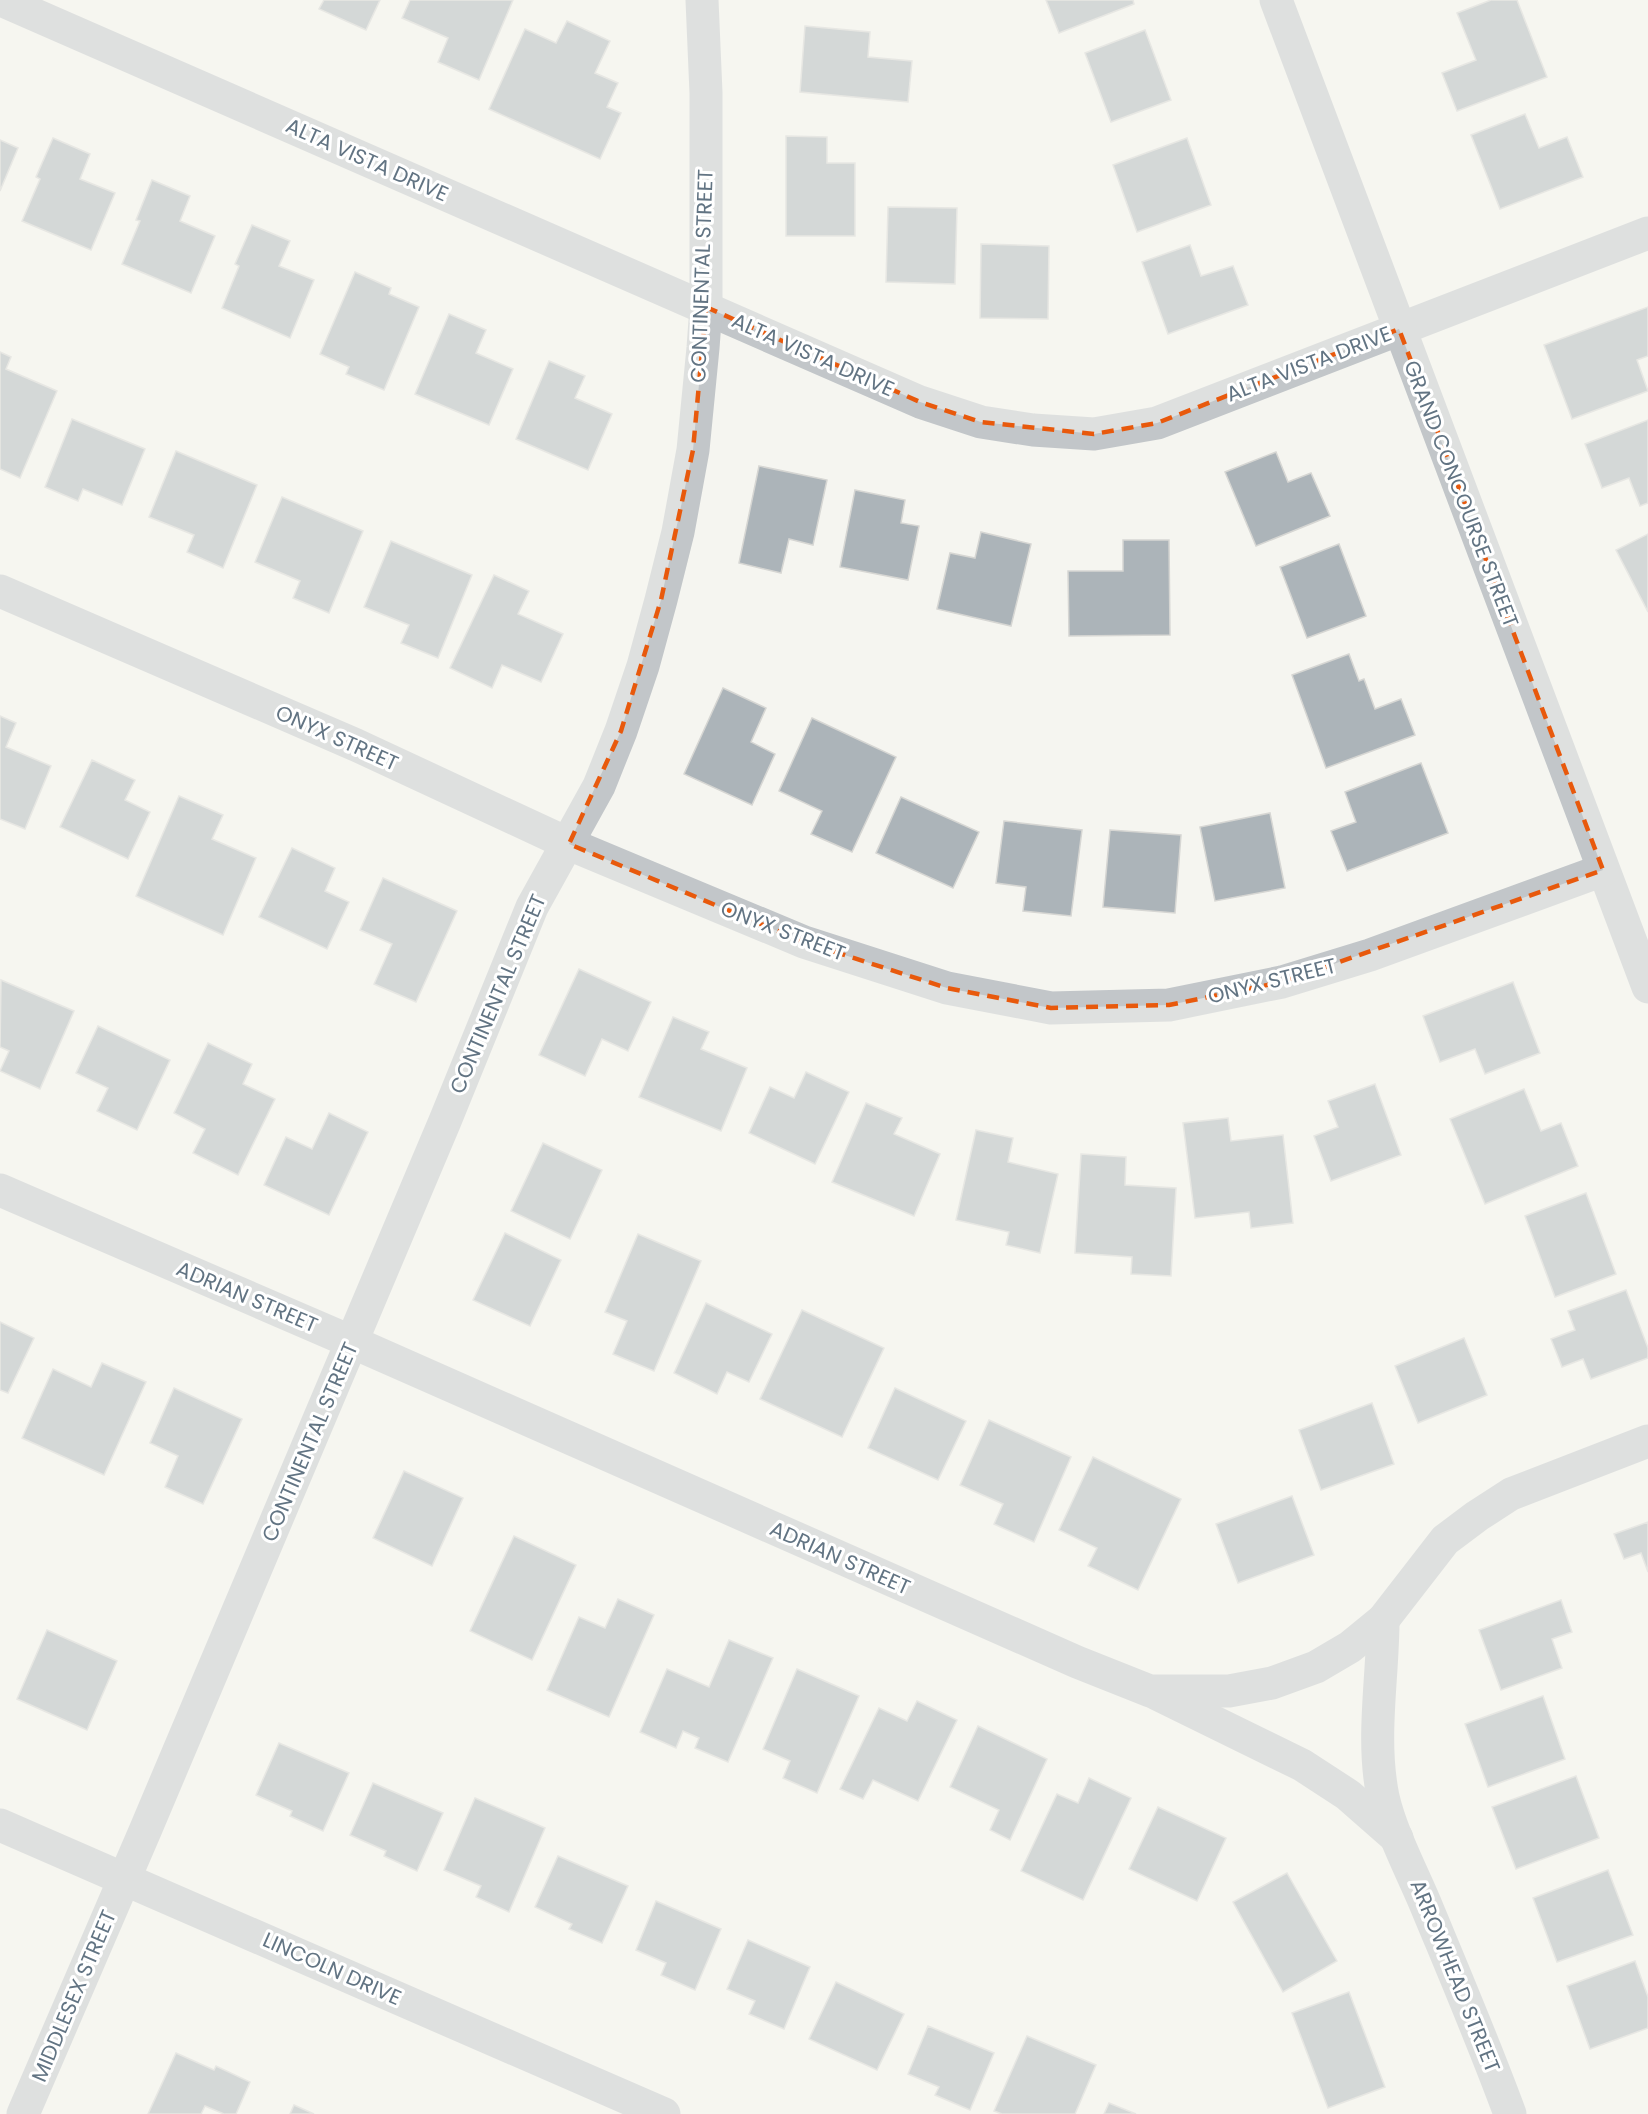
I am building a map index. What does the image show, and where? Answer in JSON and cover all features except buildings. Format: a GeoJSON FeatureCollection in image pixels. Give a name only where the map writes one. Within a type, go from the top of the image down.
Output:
{"type":"FeatureCollection","features":[{"type":"Feature","properties":{"kind":"street","name":"ALTA VISTA DRIVE"},"geometry":{"type":"LineString","coordinates":[[2,0],[920,402],[971,419],[1033,430],[1094,434],[1158,423],[1648,233]]}},
{"type":"Feature","properties":{"kind":"street","name":"CONTINENTAL STREET"},"geometry":{"type":"LineString","coordinates":[[125,1878],[446,1121],[532,907],[569,844],[599,786],[621,731],[662,600],[678,532],[693,450],[706,307],[706,93],[702,0]]}},
{"type":"Feature","properties":{"kind":"street","name":"GRAND CONCOURSE STREET"},"geometry":{"type":"LineString","coordinates":[[1276,0],[1648,987]]}},
{"type":"Feature","properties":{"kind":"street","name":"ONYX STREET"},"geometry":{"type":"LineString","coordinates":[[0,591],[356,745],[569,844],[804,942],[947,988],[1051,1008],[1169,1005],[1282,982],[1370,954],[1603,870]]}},
{"type":"Feature","properties":{"kind":"street","name":"ADRIAN STREET"},"geometry":{"type":"LineString","coordinates":[[0,1190],[352,1342],[1077,1662],[1150,1691],[1229,1691],[1272,1683],[1316,1667],[1350,1647],[1383,1620],[1446,1540],[1477,1516],[1511,1494],[1648,1441]]}},
{"type":"Feature","properties":{"kind":"street","name":"ARROWHEAD STREET"},"geometry":{"type":"LineString","coordinates":[[1383,1620],[1383,1659],[1378,1718],[1379,1760],[1384,1797],[1398,1839],[1510,2114]]}},
{"type":"Feature","properties":{"kind":"street","name":"ARROWHEAD STREET"},"geometry":{"type":"LineString","coordinates":[[1150,1691],[1302,1765],[1348,1795],[1398,1839]]}},
{"type":"Feature","properties":{"kind":"street","name":"LINCOLN DRIVE"},"geometry":{"type":"LineString","coordinates":[[0,1825],[664,2114]]}},
{"type":"Feature","properties":{"kind":"street","name":"MIDDLESEX STREET"},"geometry":{"type":"LineString","coordinates":[[23,2114],[125,1878]]}},
{"type":"Feature","properties":{"kind":"highlighted area"},"geometry":{"type":"Polygon","coordinates":[[[706,307],[920,402],[981,422],[1094,434],[1157,423],[1399,329],[1603,870],[1282,982],[1169,1005],[1051,1008],[947,988],[804,942],[569,844],[621,731],[661,600],[693,450],[706,307]]]}}]}
